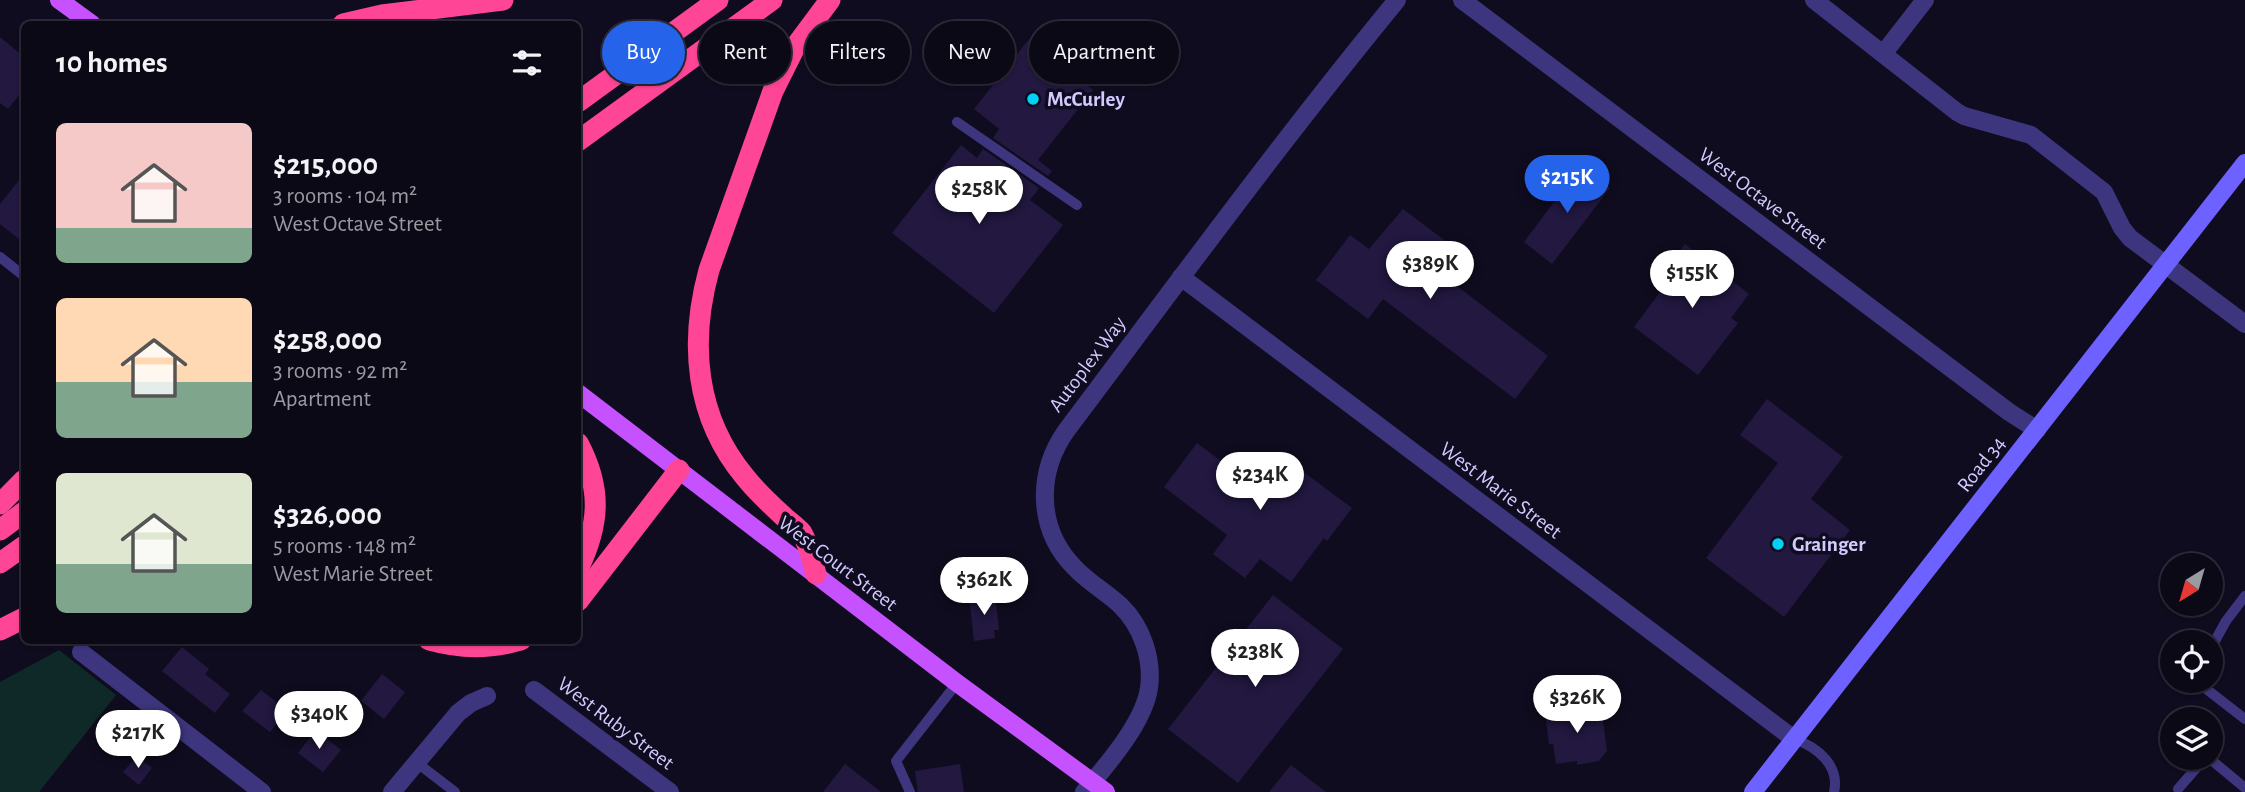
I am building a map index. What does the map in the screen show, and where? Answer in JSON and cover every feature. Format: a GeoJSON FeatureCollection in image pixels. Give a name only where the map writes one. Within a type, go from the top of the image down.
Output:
{"type":"FeatureCollection","features":[{"type":"Feature","properties":{"kind":"highway"},"geometry":{"type":"LineString","coordinates":[[356,21],[382,15],[503,0]]}},
{"type":"Feature","properties":{"kind":"highway"},"geometry":{"type":"LineString","coordinates":[[581,100],[718,0]]}},
{"type":"Feature","properties":{"kind":"highway"},"geometry":{"type":"LineString","coordinates":[[581,139],[772,0]]}},
{"type":"Feature","properties":{"kind":"highway"},"geometry":{"type":"LineString","coordinates":[[816,574],[802,533],[745,477],[719,437],[708,414],[702,391],[698,370],[698,345],[702,295],[709,270],[763,114],[783,69],[830,0]]}},
{"type":"Feature","properties":{"kind":"highway"},"geometry":{"type":"LineString","coordinates":[[581,449],[594,481],[596,506],[594,527],[581,561]]}},
{"type":"Feature","properties":{"kind":"highway"},"geometry":{"type":"LineString","coordinates":[[581,597],[678,470]]}},
{"type":"Feature","properties":{"kind":"highway"},"geometry":{"type":"LineString","coordinates":[[0,504],[21,483]]}},
{"type":"Feature","properties":{"kind":"highway"},"geometry":{"type":"LineString","coordinates":[[0,530],[21,514]]}},
{"type":"Feature","properties":{"kind":"highway"},"geometry":{"type":"LineString","coordinates":[[0,563],[21,548]]}},
{"type":"Feature","properties":{"kind":"highway"},"geometry":{"type":"LineString","coordinates":[[0,630],[21,620]]}},
{"type":"Feature","properties":{"kind":"highway"},"geometry":{"type":"LineString","coordinates":[[444,644],[460,648],[501,644]]}},
{"type":"Feature","properties":{"kind":"main road"},"geometry":{"type":"LineString","coordinates":[[59,0],[88,21]]}},
{"type":"Feature","properties":{"kind":"main road","name":"West Court Street"},"geometry":{"type":"LineString","coordinates":[[581,395],[1094,789]]}},
{"type":"Feature","properties":{"kind":"street","name":"Autoplex Way"},"geometry":{"type":"LineString","coordinates":[[1094,789],[1130,732],[1145,702],[1149,681],[1147,654],[1132,618],[1074,568],[1055,541],[1044,499],[1052,454],[1181,277],[1397,0]]}},
{"type":"Feature","properties":{"kind":"street","name":"West Octave Street"},"geometry":{"type":"LineString","coordinates":[[1462,0],[2009,412],[2037,430]]}},
{"type":"Feature","properties":{"kind":"street"},"geometry":{"type":"LineString","coordinates":[[1814,0],[1964,116],[2031,135],[2097,185],[2109,200],[2126,233],[2245,324]]}},
{"type":"Feature","properties":{"kind":"street"},"geometry":{"type":"LineString","coordinates":[[1883,54],[1925,0]]}},
{"type":"Feature","properties":{"kind":"street","name":"Road 34"},"geometry":{"type":"LineString","coordinates":[[1753,792],[2245,163]]}},
{"type":"Feature","properties":{"kind":"street","name":"West Marie Street"},"geometry":{"type":"LineString","coordinates":[[1181,277],[1794,739]]}},
{"type":"Feature","properties":{"kind":"street"},"geometry":{"type":"LineString","coordinates":[[81,652],[262,792]]}},
{"type":"Feature","properties":{"kind":"street","name":"West Ruby Street"},"geometry":{"type":"LineString","coordinates":[[534,690],[670,792]]}},
{"type":"Feature","properties":{"kind":"street"},"geometry":{"type":"LineString","coordinates":[[392,792],[458,713],[487,696]]}},
{"type":"Feature","properties":{"kind":"lane"},"geometry":{"type":"LineString","coordinates":[[957,122],[1077,205]]}},
{"type":"Feature","properties":{"kind":"lane"},"geometry":{"type":"LineString","coordinates":[[0,257],[21,274]]}},
{"type":"Feature","properties":{"kind":"lane"},"geometry":{"type":"LineString","coordinates":[[2221,630],[2245,596]]}},
{"type":"Feature","properties":{"kind":"lane"},"geometry":{"type":"LineString","coordinates":[[910,792],[896,761],[957,683]]}},
{"type":"Feature","properties":{"kind":"lane"},"geometry":{"type":"LineString","coordinates":[[2211,693],[2245,719]]}},
{"type":"Feature","properties":{"kind":"lane"},"geometry":{"type":"LineString","coordinates":[[1794,739],[1804,743],[1831,766],[1837,779],[1834,792]]}},
{"type":"Feature","properties":{"kind":"lane"},"geometry":{"type":"LineString","coordinates":[[416,762],[455,792]]}},
{"type":"Feature","properties":{"kind":"lane"},"geometry":{"type":"LineString","coordinates":[[2178,789],[2196,770]]}},
{"type":"Feature","properties":{"kind":"lane"},"geometry":{"type":"LineString","coordinates":[[2222,770],[2245,788]]}},
{"type":"Feature","properties":{"kind":"green space"},"geometry":{"type":"Polygon","coordinates":[[[59,650],[116,695],[39,792],[0,792],[0,682],[59,650]]]}},
{"type":"Feature","properties":{"kind":"building"},"geometry":{"type":"Polygon","coordinates":[[[0,37],[21,54],[21,93],[8,109],[0,103],[0,37]]]}},
{"type":"Feature","properties":{"kind":"building","name":"McCurley"},"geometry":{"type":"Polygon","coordinates":[[[1029,39],[1029,84],[1085,84],[1093,90],[1038,160],[1052,171],[1048,176],[993,138],[999,129],[974,109],[994,84],[1015,84],[1015,57],[1029,39]]]}},
{"type":"Feature","properties":{"kind":"building"},"geometry":{"type":"Polygon","coordinates":[[[961,145],[977,158],[983,149],[1039,188],[1030,200],[1063,225],[994,313],[892,233],[961,145]]]}},
{"type":"Feature","properties":{"kind":"building"},"geometry":{"type":"Polygon","coordinates":[[[1581,166],[1610,188],[1552,264],[1524,242],[1581,166]]]}},
{"type":"Feature","properties":{"kind":"building"},"geometry":{"type":"Polygon","coordinates":[[[21,178],[21,241],[0,224],[0,204],[21,178]]]}},
{"type":"Feature","properties":{"kind":"building"},"geometry":{"type":"Polygon","coordinates":[[[1403,209],[1448,243],[1431,266],[1548,356],[1515,399],[1383,299],[1368,319],[1316,280],[1350,235],[1369,249],[1403,209]]]}},
{"type":"Feature","properties":{"kind":"building"},"geometry":{"type":"Polygon","coordinates":[[[1685,244],[1749,294],[1731,318],[1738,323],[1698,375],[1634,327],[1664,287],[1656,282],[1685,244]]]}},
{"type":"Feature","properties":{"kind":"building","name":"Grainger"},"geometry":{"type":"Polygon","coordinates":[[[1767,399],[1843,457],[1811,499],[1850,530],[1784,617],[1706,558],[1778,463],[1740,435],[1767,399]]]}},
{"type":"Feature","properties":{"kind":"building"},"geometry":{"type":"Polygon","coordinates":[[[1197,443],[1257,488],[1281,455],[1352,508],[1327,541],[1324,538],[1291,582],[1260,559],[1245,578],[1213,554],[1227,535],[1164,487],[1197,443]]]}},
{"type":"Feature","properties":{"kind":"building"},"geometry":{"type":"Polygon","coordinates":[[[989,593],[990,602],[996,602],[999,630],[994,630],[995,638],[974,641],[969,596],[989,593]]]}},
{"type":"Feature","properties":{"kind":"building"},"geometry":{"type":"Polygon","coordinates":[[[1273,595],[1343,649],[1238,783],[1168,729],[1273,595]]]}},
{"type":"Feature","properties":{"kind":"building"},"geometry":{"type":"Polygon","coordinates":[[[182,647],[209,669],[205,674],[230,694],[215,713],[162,671],[182,647]]]}},
{"type":"Feature","properties":{"kind":"building"},"geometry":{"type":"Polygon","coordinates":[[[382,674],[405,692],[384,719],[361,701],[382,674]]]}},
{"type":"Feature","properties":{"kind":"building"},"geometry":{"type":"Polygon","coordinates":[[[261,690],[287,710],[270,732],[242,711],[261,690]]]}},
{"type":"Feature","properties":{"kind":"building"},"geometry":{"type":"Polygon","coordinates":[[[1591,706],[1602,714],[1607,751],[1599,761],[1577,765],[1577,761],[1556,764],[1553,744],[1549,744],[1546,721],[1554,711],[1591,706]]]}},
{"type":"Feature","properties":{"kind":"building"},"geometry":{"type":"Polygon","coordinates":[[[316,730],[341,750],[323,772],[298,753],[316,730]]]}},
{"type":"Feature","properties":{"kind":"building"},"geometry":{"type":"Polygon","coordinates":[[[137,756],[152,768],[139,785],[123,772],[137,756]]]}},
{"type":"Feature","properties":{"kind":"building"},"geometry":{"type":"Polygon","coordinates":[[[845,764],[881,792],[823,792],[845,764]]]}},
{"type":"Feature","properties":{"kind":"building"},"geometry":{"type":"Polygon","coordinates":[[[960,764],[964,792],[918,792],[915,771],[960,764]]]}},
{"type":"Feature","properties":{"kind":"building"},"geometry":{"type":"Polygon","coordinates":[[[1291,765],[1326,792],[1269,792],[1291,765]]]}},
{"type":"Feature","properties":{"kind":"place","name":"McCurley"},"geometry":{"type":"Point","coordinates":[1033,99]}},
{"type":"Feature","properties":{"kind":"place","name":"Grainger"},"geometry":{"type":"Point","coordinates":[1778,544]}}]}
